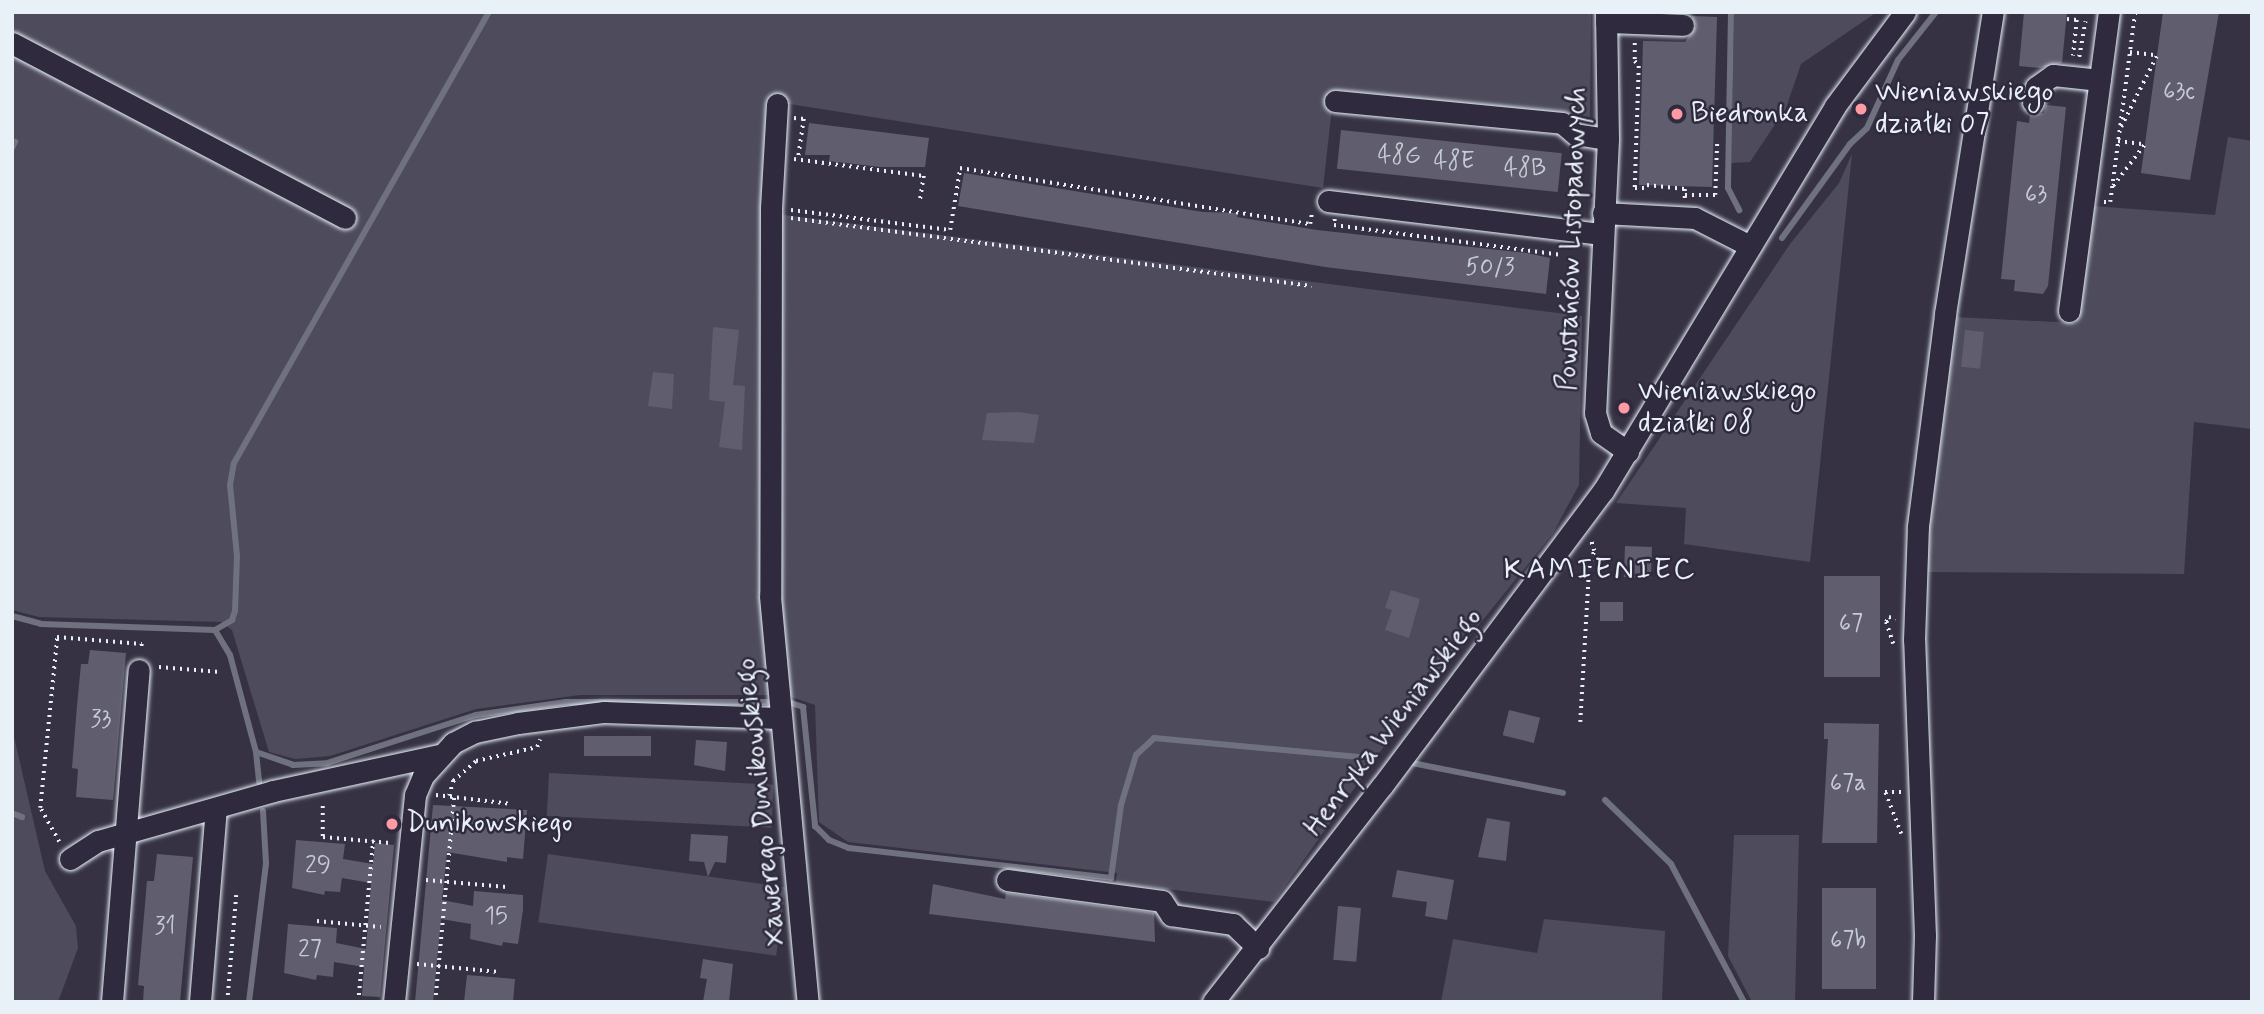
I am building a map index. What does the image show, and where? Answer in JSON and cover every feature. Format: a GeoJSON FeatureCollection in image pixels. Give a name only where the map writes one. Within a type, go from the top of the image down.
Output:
{"type":"FeatureCollection","features":[{"type":"Feature","properties":{"kind":"street","name":"Henryka Wieniawskiego"},"geometry":{"type":"LineString","coordinates":[[1213,1002],[1258,948],[1575,530],[1628,452],[1835,106],[1905,12]]}},
{"type":"Feature","properties":{"kind":"street"},"geometry":{"type":"LineString","coordinates":[[1923,1002],[1925,936],[1914,640],[1919,513],[1993,12]]}},
{"type":"Feature","properties":{"kind":"street"},"geometry":{"type":"LineString","coordinates":[[2069,311],[2109,12]]}},
{"type":"Feature","properties":{"kind":"street"},"geometry":{"type":"LineString","coordinates":[[1606,17],[1636,23],[1683,25]]}},
{"type":"Feature","properties":{"kind":"street","name":"Powstańców Listopadowych"},"geometry":{"type":"LineString","coordinates":[[1606,17],[1608,139],[1595,413],[1601,433],[1628,452]]}},
{"type":"Feature","properties":{"kind":"street"},"geometry":{"type":"LineString","coordinates":[[12,43],[345,218]]}},
{"type":"Feature","properties":{"kind":"street"},"geometry":{"type":"LineString","coordinates":[[2034,102],[2036,86],[2053,75],[2100,80]]}},
{"type":"Feature","properties":{"kind":"street"},"geometry":{"type":"LineString","coordinates":[[1335,100],[1562,123],[1575,134],[1608,139]]}},
{"type":"Feature","properties":{"kind":"street","name":"Xawerego Dunikowskiego"},"geometry":{"type":"LineString","coordinates":[[777,104],[771,212],[770,596],[779,718],[796,850],[808,1002]]}},
{"type":"Feature","properties":{"kind":"street"},"geometry":{"type":"LineString","coordinates":[[1326,201],[1602,223],[1695,218],[1750,246]]}},
{"type":"Feature","properties":{"kind":"street"},"geometry":{"type":"LineString","coordinates":[[112,1002],[139,670]]}},
{"type":"Feature","properties":{"kind":"street"},"geometry":{"type":"LineString","coordinates":[[70,859],[98,841],[126,832],[273,791],[439,755],[475,732],[564,716],[604,712],[779,718]]}},
{"type":"Feature","properties":{"kind":"street"},"geometry":{"type":"LineString","coordinates":[[394,1002],[416,793],[439,755]]}},
{"type":"Feature","properties":{"kind":"street"},"geometry":{"type":"LineString","coordinates":[[200,1002],[216,809]]}},
{"type":"Feature","properties":{"kind":"street"},"geometry":{"type":"LineString","coordinates":[[1007,880],[1161,901],[1171,915],[1233,924],[1258,948]]}},
{"type":"Feature","properties":{"kind":"path"},"geometry":{"type":"LineString","coordinates":[[2084,199],[2110,202],[2135,12]]}},
{"type":"Feature","properties":{"kind":"path"},"geometry":{"type":"LineString","coordinates":[[2067,19],[2086,21]]}},
{"type":"Feature","properties":{"kind":"path"},"geometry":{"type":"LineString","coordinates":[[2077,20],[2073,56],[2079,57]]}},
{"type":"Feature","properties":{"kind":"path"},"geometry":{"type":"LineString","coordinates":[[1636,23],[1634,61],[1639,66],[1635,188],[1647,188]]}},
{"type":"Feature","properties":{"kind":"path"},"geometry":{"type":"LineString","coordinates":[[2119,132],[2156,55],[2130,52]]}},
{"type":"Feature","properties":{"kind":"path"},"geometry":{"type":"LineString","coordinates":[[1685,195],[1716,195],[1717,141]]}},
{"type":"Feature","properties":{"kind":"path"},"geometry":{"type":"LineString","coordinates":[[2112,187],[2143,144],[2118,141]]}},
{"type":"Feature","properties":{"kind":"path"},"geometry":{"type":"LineString","coordinates":[[774,156],[924,176],[920,202]]}},
{"type":"Feature","properties":{"kind":"path"},"geometry":{"type":"LineString","coordinates":[[771,212],[950,230],[960,167],[1310,224],[1326,201]]}},
{"type":"Feature","properties":{"kind":"path"},"geometry":{"type":"LineString","coordinates":[[1326,201],[1334,225],[1562,255]]}},
{"type":"Feature","properties":{"kind":"path"},"geometry":{"type":"LineString","coordinates":[[771,212],[1312,286]]}},
{"type":"Feature","properties":{"kind":"path"},"geometry":{"type":"LineString","coordinates":[[1575,530],[1591,540],[1594,551],[1589,568],[1580,722]]}},
{"type":"Feature","properties":{"kind":"path"},"geometry":{"type":"LineString","coordinates":[[1885,627],[1894,627]]}},
{"type":"Feature","properties":{"kind":"path"},"geometry":{"type":"LineString","coordinates":[[70,859],[41,812],[57,636],[142,644],[139,670]]}},
{"type":"Feature","properties":{"kind":"path"},"geometry":{"type":"LineString","coordinates":[[435,1002],[453,781],[468,766],[498,754],[537,747],[543,729]]}},
{"type":"Feature","properties":{"kind":"path"},"geometry":{"type":"LineString","coordinates":[[1901,792],[1885,792],[1885,799],[1903,839]]}},
{"type":"Feature","properties":{"kind":"path"},"geometry":{"type":"LineString","coordinates":[[416,793],[510,804]]}},
{"type":"Feature","properties":{"kind":"path"},"geometry":{"type":"LineString","coordinates":[[323,806],[323,836],[410,844]]}},
{"type":"Feature","properties":{"kind":"path"},"geometry":{"type":"LineString","coordinates":[[358,1002],[373,841]]}},
{"type":"Feature","properties":{"kind":"path"},"geometry":{"type":"LineString","coordinates":[[406,878],[507,887]]}},
{"type":"Feature","properties":{"kind":"path"},"geometry":{"type":"LineString","coordinates":[[226,1002],[236,895]]}},
{"type":"Feature","properties":{"kind":"path"},"geometry":{"type":"LineString","coordinates":[[317,921],[401,929]]}},
{"type":"Feature","properties":{"kind":"path"},"geometry":{"type":"LineString","coordinates":[[398,962],[499,972]]}},
{"type":"Feature","properties":{"kind":"shaded area"},"geometry":{"type":"Polygon","coordinates":[[[12,12],[1591,12],[1590,117],[1334,90],[1323,188],[783,103],[776,214],[1582,316],[1579,485],[1553,533],[1404,718],[1274,902],[1116,883],[1117,873],[848,842],[819,822],[815,705],[786,695],[580,695],[476,709],[330,756],[295,759],[269,752],[232,630],[221,622],[39,617],[12,610],[12,12]]]}},
{"type":"Feature","properties":{"kind":"shaded area"},"geometry":{"type":"Polygon","coordinates":[[[1734,12],[1877,12],[1801,64],[1786,108],[1750,162],[1731,163],[1734,12]]]}},
{"type":"Feature","properties":{"kind":"shaded area"},"geometry":{"type":"Polygon","coordinates":[[[2228,137],[2252,141],[2252,429],[2194,422],[2184,574],[1922,572],[1953,317],[2076,323],[2093,206],[2215,215],[2228,137]]]}},
{"type":"Feature","properties":{"kind":"shaded area"},"geometry":{"type":"Polygon","coordinates":[[[1852,154],[1810,562],[1684,544],[1686,508],[1616,503],[1790,244],[1839,183],[1852,154]]]}},
{"type":"Feature","properties":{"kind":"shaded area"},"geometry":{"type":"Polygon","coordinates":[[[12,728],[45,871],[76,926],[78,948],[58,1002],[12,1002],[12,816],[28,818],[12,809],[12,728]]]}},
{"type":"Feature","properties":{"kind":"shaded area"},"geometry":{"type":"Polygon","coordinates":[[[549,773],[774,785],[771,828],[547,816],[549,773]]]}},
{"type":"Feature","properties":{"kind":"shaded area"},"geometry":{"type":"Polygon","coordinates":[[[1734,835],[1799,835],[1795,1002],[1752,1002],[1728,956],[1734,835]]]}},
{"type":"Feature","properties":{"kind":"shaded area"},"geometry":{"type":"Polygon","coordinates":[[[548,854],[786,887],[776,956],[538,922],[548,854]]]}},
{"type":"Feature","properties":{"kind":"shaded area"},"geometry":{"type":"Polygon","coordinates":[[[1544,919],[1665,931],[1662,1002],[1441,1002],[1453,939],[1537,953],[1544,919]]]}},
{"type":"Feature","properties":{"kind":"building"},"geometry":{"type":"Polygon","coordinates":[[[2024,12],[2067,12],[2062,63],[2040,68],[2019,66],[2024,12]]]}},
{"type":"Feature","properties":{"kind":"building"},"geometry":{"type":"Polygon","coordinates":[[[2163,12],[2219,12],[2190,180],[2141,173],[2163,12]]]}},
{"type":"Feature","properties":{"kind":"building","name":"Biedronka"},"geometry":{"type":"Polygon","coordinates":[[[1692,16],[1717,17],[1712,187],[1639,185],[1643,41],[1685,42],[1696,26],[1692,16]]]}},
{"type":"Feature","properties":{"kind":"building"},"geometry":{"type":"Polygon","coordinates":[[[2046,105],[2066,107],[2048,286],[2043,294],[2014,291],[2015,280],[2001,279],[2017,121],[2029,123],[2030,115],[2044,113],[2046,105]]]}},
{"type":"Feature","properties":{"kind":"building"},"geometry":{"type":"Polygon","coordinates":[[[809,123],[929,138],[925,167],[880,167],[829,161],[830,155],[805,155],[809,123]]]}},
{"type":"Feature","properties":{"kind":"building"},"geometry":{"type":"Polygon","coordinates":[[[1341,130],[1562,153],[1558,192],[1337,169],[1341,130]]]}},
{"type":"Feature","properties":{"kind":"building"},"geometry":{"type":"Polygon","coordinates":[[[964,173],[1203,212],[1238,213],[1237,217],[1317,230],[1527,253],[1550,258],[1546,294],[1325,267],[958,206],[964,173]]]}},
{"type":"Feature","properties":{"kind":"building"},"geometry":{"type":"Polygon","coordinates":[[[713,327],[739,330],[733,385],[745,386],[742,450],[719,447],[725,402],[709,400],[713,327]]]}},
{"type":"Feature","properties":{"kind":"building"},"geometry":{"type":"Polygon","coordinates":[[[1965,330],[1984,332],[1980,369],[1961,367],[1965,330]]]}},
{"type":"Feature","properties":{"kind":"building"},"geometry":{"type":"Polygon","coordinates":[[[653,372],[674,374],[672,409],[648,406],[653,372]]]}},
{"type":"Feature","properties":{"kind":"building"},"geometry":{"type":"Polygon","coordinates":[[[1018,412],[1039,415],[1034,443],[982,440],[987,413],[1018,412]]]}},
{"type":"Feature","properties":{"kind":"building"},"geometry":{"type":"Polygon","coordinates":[[[1625,546],[1652,547],[1651,578],[1624,577],[1625,546]]]}},
{"type":"Feature","properties":{"kind":"building"},"geometry":{"type":"Polygon","coordinates":[[[1824,576],[1880,576],[1880,677],[1824,677],[1824,576]]]}},
{"type":"Feature","properties":{"kind":"building"},"geometry":{"type":"Polygon","coordinates":[[[1391,590],[1420,599],[1409,638],[1385,630],[1392,610],[1385,608],[1391,590]]]}},
{"type":"Feature","properties":{"kind":"building"},"geometry":{"type":"Polygon","coordinates":[[[1600,602],[1623,602],[1623,621],[1600,621],[1600,602]]]}},
{"type":"Feature","properties":{"kind":"building"},"geometry":{"type":"Polygon","coordinates":[[[90,650],[126,653],[113,800],[76,797],[78,769],[72,768],[81,664],[88,664],[90,650]]]}},
{"type":"Feature","properties":{"kind":"building"},"geometry":{"type":"Polygon","coordinates":[[[1509,710],[1540,718],[1534,743],[1503,735],[1509,710]]]}},
{"type":"Feature","properties":{"kind":"building"},"geometry":{"type":"Polygon","coordinates":[[[1824,723],[1879,724],[1877,843],[1822,843],[1828,739],[1824,739],[1824,723]]]}},
{"type":"Feature","properties":{"kind":"building"},"geometry":{"type":"Polygon","coordinates":[[[584,736],[651,736],[651,756],[584,756],[584,736]]]}},
{"type":"Feature","properties":{"kind":"building"},"geometry":{"type":"Polygon","coordinates":[[[696,740],[727,742],[725,771],[694,765],[696,740]]]}},
{"type":"Feature","properties":{"kind":"building"},"geometry":{"type":"Polygon","coordinates":[[[433,805],[527,810],[523,859],[507,857],[507,862],[447,852],[442,900],[473,906],[474,891],[523,895],[523,910],[518,944],[503,942],[502,946],[470,939],[471,924],[441,919],[433,1002],[415,1002],[433,805]]]}},
{"type":"Feature","properties":{"kind":"building"},"geometry":{"type":"Polygon","coordinates":[[[1487,818],[1510,822],[1506,861],[1478,857],[1487,818]]]}},
{"type":"Feature","properties":{"kind":"building"},"geometry":{"type":"Polygon","coordinates":[[[691,834],[728,836],[726,863],[715,862],[708,877],[704,862],[689,861],[691,834]]]}},
{"type":"Feature","properties":{"kind":"building"},"geometry":{"type":"Polygon","coordinates":[[[296,840],[345,844],[343,859],[373,864],[375,843],[394,845],[380,997],[362,996],[364,967],[334,962],[333,977],[317,975],[316,980],[284,973],[288,924],[337,928],[336,943],[366,949],[371,883],[342,878],[340,892],[325,891],[324,895],[292,888],[296,840]]]}},
{"type":"Feature","properties":{"kind":"building"},"geometry":{"type":"Polygon","coordinates":[[[157,854],[193,857],[180,1002],[143,1002],[144,986],[138,985],[147,881],[154,881],[157,854]]]}},
{"type":"Feature","properties":{"kind":"building"},"geometry":{"type":"Polygon","coordinates":[[[1397,870],[1454,880],[1447,920],[1425,916],[1427,902],[1392,897],[1397,870]]]}},
{"type":"Feature","properties":{"kind":"building"},"geometry":{"type":"Polygon","coordinates":[[[933,884],[1005,899],[1006,893],[1154,913],[1155,942],[929,914],[933,884]]]}},
{"type":"Feature","properties":{"kind":"building"},"geometry":{"type":"Polygon","coordinates":[[[1822,888],[1876,888],[1876,989],[1822,989],[1822,888]]]}},
{"type":"Feature","properties":{"kind":"building"},"geometry":{"type":"Polygon","coordinates":[[[1338,906],[1361,908],[1356,962],[1333,960],[1338,906]]]}},
{"type":"Feature","properties":{"kind":"building"},"geometry":{"type":"Polygon","coordinates":[[[703,959],[733,964],[729,1002],[703,1002],[707,979],[700,978],[703,959]]]}},
{"type":"Feature","properties":{"kind":"building"},"geometry":{"type":"Polygon","coordinates":[[[467,975],[515,979],[513,1002],[464,1002],[467,975]]]}},
{"type":"Feature","properties":{"kind":"waterway"},"geometry":{"type":"LineString","coordinates":[[215,630],[232,620],[235,611],[237,556],[230,485],[234,463],[489,12]]}},
{"type":"Feature","properties":{"kind":"waterway"},"geometry":{"type":"LineString","coordinates":[[1731,12],[1728,188],[1739,210]]}},
{"type":"Feature","properties":{"kind":"waterway"},"geometry":{"type":"LineString","coordinates":[[1782,238],[1850,144],[1867,128],[1898,60],[1936,12]]}},
{"type":"Feature","properties":{"kind":"waterway"},"geometry":{"type":"LineString","coordinates":[[12,148],[15,142]]}},
{"type":"Feature","properties":{"kind":"waterway"},"geometry":{"type":"LineString","coordinates":[[12,616],[41,624],[215,630],[230,655],[256,752],[259,782]]}},
{"type":"Feature","properties":{"kind":"waterway"},"geometry":{"type":"LineString","coordinates":[[256,752],[293,765],[327,763],[476,715],[566,702],[766,702]]}},
{"type":"Feature","properties":{"kind":"waterway"},"geometry":{"type":"LineString","coordinates":[[791,703],[803,707],[815,826],[829,840],[849,848],[1111,878],[1121,805],[1136,755],[1154,738],[1370,758]]}},
{"type":"Feature","properties":{"kind":"waterway"},"geometry":{"type":"LineString","coordinates":[[1407,762],[1563,793]]}},
{"type":"Feature","properties":{"kind":"waterway"},"geometry":{"type":"LineString","coordinates":[[1605,800],[1671,864],[1744,1002]]}},
{"type":"Feature","properties":{"kind":"waterway"},"geometry":{"type":"LineString","coordinates":[[249,1002],[266,863],[263,811]]}},
{"type":"Feature","properties":{"kind":"waterway"},"geometry":{"type":"LineString","coordinates":[[12,813],[22,817]]}},
{"type":"Feature","properties":{"kind":"place","name":"Wieniawskiego działki 07"},"geometry":{"type":"Point","coordinates":[1861,109]}},
{"type":"Feature","properties":{"kind":"place","name":"Biedronka"},"geometry":{"type":"Point","coordinates":[1677,114]}},
{"type":"Feature","properties":{"kind":"place","name":"Wieniawskiego działki 08"},"geometry":{"type":"Point","coordinates":[1624,408]}},
{"type":"Feature","properties":{"kind":"place","name":"Dunikowskiego"},"geometry":{"type":"Point","coordinates":[392,824]}},
{"type":"Feature","properties":{"kind":"district","name":"KAMIENIEC"},"geometry":{"type":"Point","coordinates":[1600,570]}}]}
